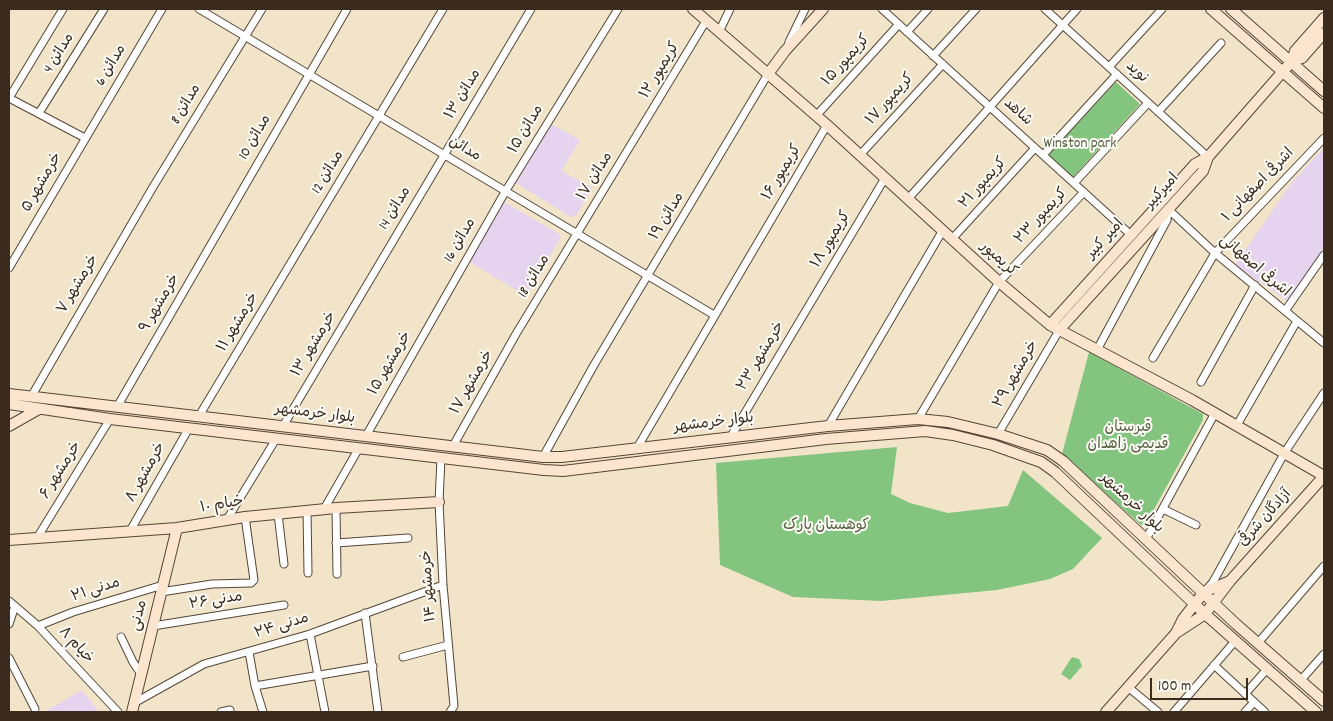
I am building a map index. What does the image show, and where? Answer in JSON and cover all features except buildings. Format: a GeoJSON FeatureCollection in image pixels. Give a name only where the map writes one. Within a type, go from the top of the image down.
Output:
{"type":"FeatureCollection","features":[{"type":"Feature","properties":{"kind":"main road","name":"کریمپور"},"geometry":{"type":"LineString","coordinates":[[692,9],[827,125],[1000,282],[1055,327],[1098,348],[1285,452],[1324,476]]}},
{"type":"Feature","properties":{"kind":"main road"},"geometry":{"type":"LineString","coordinates":[[768,74],[785,51],[823,9]]}},
{"type":"Feature","properties":{"kind":"main road"},"geometry":{"type":"LineString","coordinates":[[1211,9],[1324,108]]}},
{"type":"Feature","properties":{"kind":"main road"},"geometry":{"type":"LineString","coordinates":[[1231,9],[1324,91]]}},
{"type":"Feature","properties":{"kind":"main road"},"geometry":{"type":"LineString","coordinates":[[1283,72],[1292,61],[1295,51],[1324,18]]}},
{"type":"Feature","properties":{"kind":"main road"},"geometry":{"type":"LineString","coordinates":[[1292,61],[1302,58],[1324,33]]}},
{"type":"Feature","properties":{"kind":"main road","name":"امیرکبیر"},"geometry":{"type":"LineString","coordinates":[[1055,327],[1203,171],[1208,157],[1283,72]]}},
{"type":"Feature","properties":{"kind":"main road","name":"امیر کبیر"},"geometry":{"type":"LineString","coordinates":[[1055,327],[1131,235],[1195,164],[1208,157]]}},
{"type":"Feature","properties":{"kind":"main road","name":"بلوار خرمشهر"},"geometry":{"type":"LineString","coordinates":[[9,394],[542,457],[562,457],[828,426],[918,419],[948,422],[998,434],[1047,450],[1064,462],[1214,603],[1324,702]]}},
{"type":"Feature","properties":{"kind":"main road","name":"بلوار خرمشهر"},"geometry":{"type":"LineString","coordinates":[[10,406],[527,469],[563,471],[784,444],[925,431],[953,435],[993,445],[1041,462],[1107,520],[1205,614],[1316,712]]}},
{"type":"Feature","properties":{"kind":"main road"},"geometry":{"type":"LineString","coordinates":[[9,426],[39,409]]}},
{"type":"Feature","properties":{"kind":"main road"},"geometry":{"type":"LineString","coordinates":[[230,433],[234,420]]}},
{"type":"Feature","properties":{"kind":"main road"},"geometry":{"type":"LineString","coordinates":[[783,432],[784,444]]}},
{"type":"Feature","properties":{"kind":"main road","name":"آزادگان شرقی"},"geometry":{"type":"LineString","coordinates":[[1176,633],[1205,614],[1230,581],[1324,476]]}},
{"type":"Feature","properties":{"kind":"main road","name":"خیام ۱۰"},"geometry":{"type":"LineString","coordinates":[[9,540],[177,528],[245,517],[307,510],[439,502]]}},
{"type":"Feature","properties":{"kind":"main road"},"geometry":{"type":"LineString","coordinates":[[1107,520],[1116,511]]}},
{"type":"Feature","properties":{"kind":"main road","name":"مدنی"},"geometry":{"type":"LineString","coordinates":[[133,708],[177,528]]}},
{"type":"Feature","properties":{"kind":"main road","name":"آزادگان شرقی"},"geometry":{"type":"LineString","coordinates":[[1204,592],[1230,581]]}},
{"type":"Feature","properties":{"kind":"main road"},"geometry":{"type":"LineString","coordinates":[[1106,712],[1176,633],[1182,619],[1204,592]]}},
{"type":"Feature","properties":{"kind":"street"},"geometry":{"type":"LineString","coordinates":[[63,9],[9,98],[85,138]]}},
{"type":"Feature","properties":{"kind":"street","name":"مدائن 4"},"geometry":{"type":"LineString","coordinates":[[39,113],[104,9]]}},
{"type":"Feature","properties":{"kind":"street","name":"مدائن 6"},"geometry":{"type":"LineString","coordinates":[[85,138],[162,9]]}},
{"type":"Feature","properties":{"kind":"street","name":"مدائن"},"geometry":{"type":"LineString","coordinates":[[199,9],[714,315]]}},
{"type":"Feature","properties":{"kind":"street","name":"مدائن 8"},"geometry":{"type":"LineString","coordinates":[[153,187],[262,9]]}},
{"type":"Feature","properties":{"kind":"street","name":"مدائن 10"},"geometry":{"type":"LineString","coordinates":[[228,216],[347,9]]}},
{"type":"Feature","properties":{"kind":"street","name":"مدائن 12"},"geometry":{"type":"LineString","coordinates":[[302,245],[443,9]]}},
{"type":"Feature","properties":{"kind":"street","name":"مدائن ۱۳"},"geometry":{"type":"LineString","coordinates":[[444,154],[531,9]]}},
{"type":"Feature","properties":{"kind":"street","name":"مدائن ۱۵"},"geometry":{"type":"LineString","coordinates":[[505,192],[618,9]]}},
{"type":"Feature","properties":{"kind":"street"},"geometry":{"type":"LineString","coordinates":[[719,32],[730,9]]}},
{"type":"Feature","properties":{"kind":"street"},"geometry":{"type":"LineString","coordinates":[[785,51],[805,9]]}},
{"type":"Feature","properties":{"kind":"street","name":"شاهد"},"geometry":{"type":"LineString","coordinates":[[882,9],[1131,235]]}},
{"type":"Feature","properties":{"kind":"street"},"geometry":{"type":"LineString","coordinates":[[907,32],[928,9]]}},
{"type":"Feature","properties":{"kind":"street"},"geometry":{"type":"LineString","coordinates":[[933,56],[976,9]]}},
{"type":"Feature","properties":{"kind":"street","name":"نوید"},"geometry":{"type":"LineString","coordinates":[[1045,9],[1208,157]]}},
{"type":"Feature","properties":{"kind":"street"},"geometry":{"type":"LineString","coordinates":[[908,198],[1077,9]]}},
{"type":"Feature","properties":{"kind":"street"},"geometry":{"type":"LineString","coordinates":[[1109,67],[1162,9]]}},
{"type":"Feature","properties":{"kind":"street","name":"کریمپور ۱۲"},"geometry":{"type":"LineString","coordinates":[[639,135],[706,21]]}},
{"type":"Feature","properties":{"kind":"street","name":"کریمپور ۱۵"},"geometry":{"type":"LineString","coordinates":[[816,116],[899,24]]}},
{"type":"Feature","properties":{"kind":"street"},"geometry":{"type":"LineString","coordinates":[[1158,112],[1221,43]]}},
{"type":"Feature","properties":{"kind":"street","name":"کریمپور ۱۷"},"geometry":{"type":"LineString","coordinates":[[860,155],[943,64]]}},
{"type":"Feature","properties":{"kind":"street","name":"مدائن ۱۹"},"geometry":{"type":"LineString","coordinates":[[542,457],[594,365],[649,276],[768,74]]}},
{"type":"Feature","properties":{"kind":"street"},"geometry":{"type":"LineString","coordinates":[[1043,155],[1117,74]]}},
{"type":"Feature","properties":{"kind":"street"},"geometry":{"type":"LineString","coordinates":[[1074,183],[1148,103]]}},
{"type":"Feature","properties":{"kind":"street","name":"کریمپور ۱۶"},"geometry":{"type":"LineString","coordinates":[[637,448],[827,125]]}},
{"type":"Feature","properties":{"kind":"street","name":"مدائن ۱۷"},"geometry":{"type":"LineString","coordinates":[[577,235],[639,135]]}},
{"type":"Feature","properties":{"kind":"street","name":"خرمشهر ۵"},"geometry":{"type":"LineString","coordinates":[[9,268],[85,138]]}},
{"type":"Feature","properties":{"kind":"street","name":"اشرفی اصفهانی ۱"},"geometry":{"type":"LineString","coordinates":[[1154,358],[1215,253],[1324,138]]}},
{"type":"Feature","properties":{"kind":"street","name":"کریمپور ۲۱"},"geometry":{"type":"LineString","coordinates":[[952,239],[1035,148]]}},
{"type":"Feature","properties":{"kind":"street","name":"مدائن 14"},"geometry":{"type":"LineString","coordinates":[[371,278],[444,154]]}},
{"type":"Feature","properties":{"kind":"street","name":"کریمپور ۱۸"},"geometry":{"type":"LineString","coordinates":[[802,316],[885,178]]}},
{"type":"Feature","properties":{"kind":"street","name":"خرمشهر ۷"},"geometry":{"type":"LineString","coordinates":[[31,396],[153,187]]}},
{"type":"Feature","properties":{"kind":"street","name":"مدائن 16"},"geometry":{"type":"LineString","coordinates":[[440,305],[505,192]]}},
{"type":"Feature","properties":{"kind":"street","name":"کریمپور ۲۳"},"geometry":{"type":"LineString","coordinates":[[918,419],[1000,282],[1084,192]]}},
{"type":"Feature","properties":{"kind":"street"},"geometry":{"type":"LineString","coordinates":[[1098,348],[1167,220],[1168,209]]}},
{"type":"Feature","properties":{"kind":"street","name":"اشرفی اصفهانی"},"geometry":{"type":"LineString","coordinates":[[1168,209],[1215,253],[1324,344]]}},
{"type":"Feature","properties":{"kind":"street","name":"خرمشهر ۹"},"geometry":{"type":"LineString","coordinates":[[117,407],[228,216]]}},
{"type":"Feature","properties":{"kind":"street"},"geometry":{"type":"LineString","coordinates":[[828,426],[942,230]]}},
{"type":"Feature","properties":{"kind":"street","name":"مدائن 18"},"geometry":{"type":"LineString","coordinates":[[516,334],[577,235]]}},
{"type":"Feature","properties":{"kind":"street","name":"خرمشهر ۱۱"},"geometry":{"type":"LineString","coordinates":[[200,416],[302,245]]}},
{"type":"Feature","properties":{"kind":"street"},"geometry":{"type":"LineString","coordinates":[[1285,311],[1324,255]]}},
{"type":"Feature","properties":{"kind":"street","name":"خرمشهر ۱۳"},"geometry":{"type":"LineString","coordinates":[[283,426],[371,278]]}},
{"type":"Feature","properties":{"kind":"street"},"geometry":{"type":"LineString","coordinates":[[1201,382],[1255,285]]}},
{"type":"Feature","properties":{"kind":"street","name":"خرمشهر ۱۵"},"geometry":{"type":"LineString","coordinates":[[366,436],[440,305]]}},
{"type":"Feature","properties":{"kind":"street","name":"خرمشهر ۲۳"},"geometry":{"type":"LineString","coordinates":[[730,438],[802,316]]}},
{"type":"Feature","properties":{"kind":"street"},"geometry":{"type":"LineString","coordinates":[[1237,425],[1297,321]]}},
{"type":"Feature","properties":{"kind":"street","name":"خرمشهر ۲۹"},"geometry":{"type":"LineString","coordinates":[[998,434],[1055,327]]}},
{"type":"Feature","properties":{"kind":"street","name":"خرمشهر ۱۷"},"geometry":{"type":"LineString","coordinates":[[453,446],[516,334]]}},
{"type":"Feature","properties":{"kind":"street"},"geometry":{"type":"LineString","coordinates":[[1204,592],[1213,582],[1285,452],[1324,393]]}},
{"type":"Feature","properties":{"kind":"street"},"geometry":{"type":"LineString","coordinates":[[1146,539],[1215,413]]}},
{"type":"Feature","properties":{"kind":"street","name":"خرمشهر ۶"},"geometry":{"type":"LineString","coordinates":[[37,538],[110,419]]}},
{"type":"Feature","properties":{"kind":"street","name":"خرمشهر ۸"},"geometry":{"type":"LineString","coordinates":[[130,531],[188,428]]}},
{"type":"Feature","properties":{"kind":"street"},"geometry":{"type":"LineString","coordinates":[[226,521],[276,439]]}},
{"type":"Feature","properties":{"kind":"street"},"geometry":{"type":"LineString","coordinates":[[324,509],[360,448]]}},
{"type":"Feature","properties":{"kind":"street","name":"خرمشهر ۱۴"},"geometry":{"type":"LineString","coordinates":[[441,458],[439,502],[443,585],[454,706],[451,712]]}},
{"type":"Feature","properties":{"kind":"street"},"geometry":{"type":"LineString","coordinates":[[336,508],[337,574]]}},
{"type":"Feature","properties":{"kind":"street"},"geometry":{"type":"LineString","coordinates":[[1163,509],[1196,525]]}},
{"type":"Feature","properties":{"kind":"street"},"geometry":{"type":"LineString","coordinates":[[307,510],[308,573]]}},
{"type":"Feature","properties":{"kind":"street"},"geometry":{"type":"LineString","coordinates":[[278,514],[284,564]]}},
{"type":"Feature","properties":{"kind":"street","name":"مدنی ۲۱"},"geometry":{"type":"LineString","coordinates":[[38,626],[73,612],[162,588],[251,583],[254,580],[245,517]]}},
{"type":"Feature","properties":{"kind":"street"},"geometry":{"type":"LineString","coordinates":[[336,543],[408,538]]}},
{"type":"Feature","properties":{"kind":"street"},"geometry":{"type":"LineString","coordinates":[[1258,643],[1324,566]]}},
{"type":"Feature","properties":{"kind":"street","name":"مدنی ۲۴"},"geometry":{"type":"LineString","coordinates":[[133,708],[204,664],[310,634],[443,585]]}},
{"type":"Feature","properties":{"kind":"street","name":"خیام ۸"},"geometry":{"type":"LineString","coordinates":[[9,601],[38,626],[118,712]]}},
{"type":"Feature","properties":{"kind":"street","name":"مدنی ۲۶"},"geometry":{"type":"LineString","coordinates":[[153,626],[284,605]]}},
{"type":"Feature","properties":{"kind":"street"},"geometry":{"type":"LineString","coordinates":[[9,624],[15,606]]}},
{"type":"Feature","properties":{"kind":"street"},"geometry":{"type":"LineString","coordinates":[[365,613],[378,712]]}},
{"type":"Feature","properties":{"kind":"street"},"geometry":{"type":"LineString","coordinates":[[310,634],[325,712]]}},
{"type":"Feature","properties":{"kind":"street"},"geometry":{"type":"LineString","coordinates":[[121,638],[141,674]]}},
{"type":"Feature","properties":{"kind":"street"},"geometry":{"type":"LineString","coordinates":[[1174,712],[1236,640]]}},
{"type":"Feature","properties":{"kind":"street"},"geometry":{"type":"LineString","coordinates":[[402,657],[448,645]]}},
{"type":"Feature","properties":{"kind":"street"},"geometry":{"type":"LineString","coordinates":[[249,652],[255,686],[263,712]]}},
{"type":"Feature","properties":{"kind":"street"},"geometry":{"type":"LineString","coordinates":[[1301,680],[1324,654]]}},
{"type":"Feature","properties":{"kind":"street"},"geometry":{"type":"LineString","coordinates":[[9,658],[35,709]]}},
{"type":"Feature","properties":{"kind":"street"},"geometry":{"type":"LineString","coordinates":[[1214,665],[1265,712]]}},
{"type":"Feature","properties":{"kind":"street"},"geometry":{"type":"LineString","coordinates":[[255,686],[317,677],[372,666]]}},
{"type":"Feature","properties":{"kind":"street"},"geometry":{"type":"LineString","coordinates":[[1246,694],[1268,668]]}},
{"type":"Feature","properties":{"kind":"street"},"geometry":{"type":"LineString","coordinates":[[1128,687],[1158,712]]}},
{"type":"Feature","properties":{"kind":"street"},"geometry":{"type":"LineString","coordinates":[[1245,712],[1254,702]]}},
{"type":"Feature","properties":{"kind":"street"},"geometry":{"type":"LineString","coordinates":[[222,712],[230,710]]}},
{"type":"Feature","properties":{"kind":"shaded area"},"geometry":{"type":"Polygon","coordinates":[[[551,124],[580,140],[561,171],[592,187],[576,216],[571,217],[516,183],[551,124]]]}},
{"type":"Feature","properties":{"kind":"shaded area"},"geometry":{"type":"Polygon","coordinates":[[[1324,148],[1324,247],[1289,302],[1235,265],[1293,181],[1324,148]]]}},
{"type":"Feature","properties":{"kind":"shaded area"},"geometry":{"type":"Polygon","coordinates":[[[504,202],[559,234],[561,237],[526,296],[470,262],[504,202]]]}},
{"type":"Feature","properties":{"kind":"shaded area"},"geometry":{"type":"Polygon","coordinates":[[[82,690],[99,712],[44,712],[82,690]]]}},
{"type":"Feature","properties":{"kind":"green space","name":"Winston park"},"geometry":{"type":"Polygon","coordinates":[[[1116,82],[1140,104],[1073,177],[1048,155],[1116,82]]]}},
{"type":"Feature","properties":{"kind":"green space","name":"قبرستان قدیمی زاهدان"},"geometry":{"type":"Polygon","coordinates":[[[1089,352],[1203,414],[1203,420],[1146,524],[1141,525],[1062,454],[1089,352]]]}},
{"type":"Feature","properties":{"kind":"green space","name":"کوهستان پارک"},"geometry":{"type":"Polygon","coordinates":[[[897,447],[891,494],[910,503],[948,513],[1008,506],[1023,470],[1102,538],[1073,569],[1050,579],[997,590],[881,601],[793,597],[720,565],[716,463],[897,447]]]}},
{"type":"Feature","properties":{"kind":"green space"},"geometry":{"type":"Polygon","coordinates":[[[1072,657],[1079,659],[1082,666],[1070,680],[1061,674],[1072,657]]]}}]}
